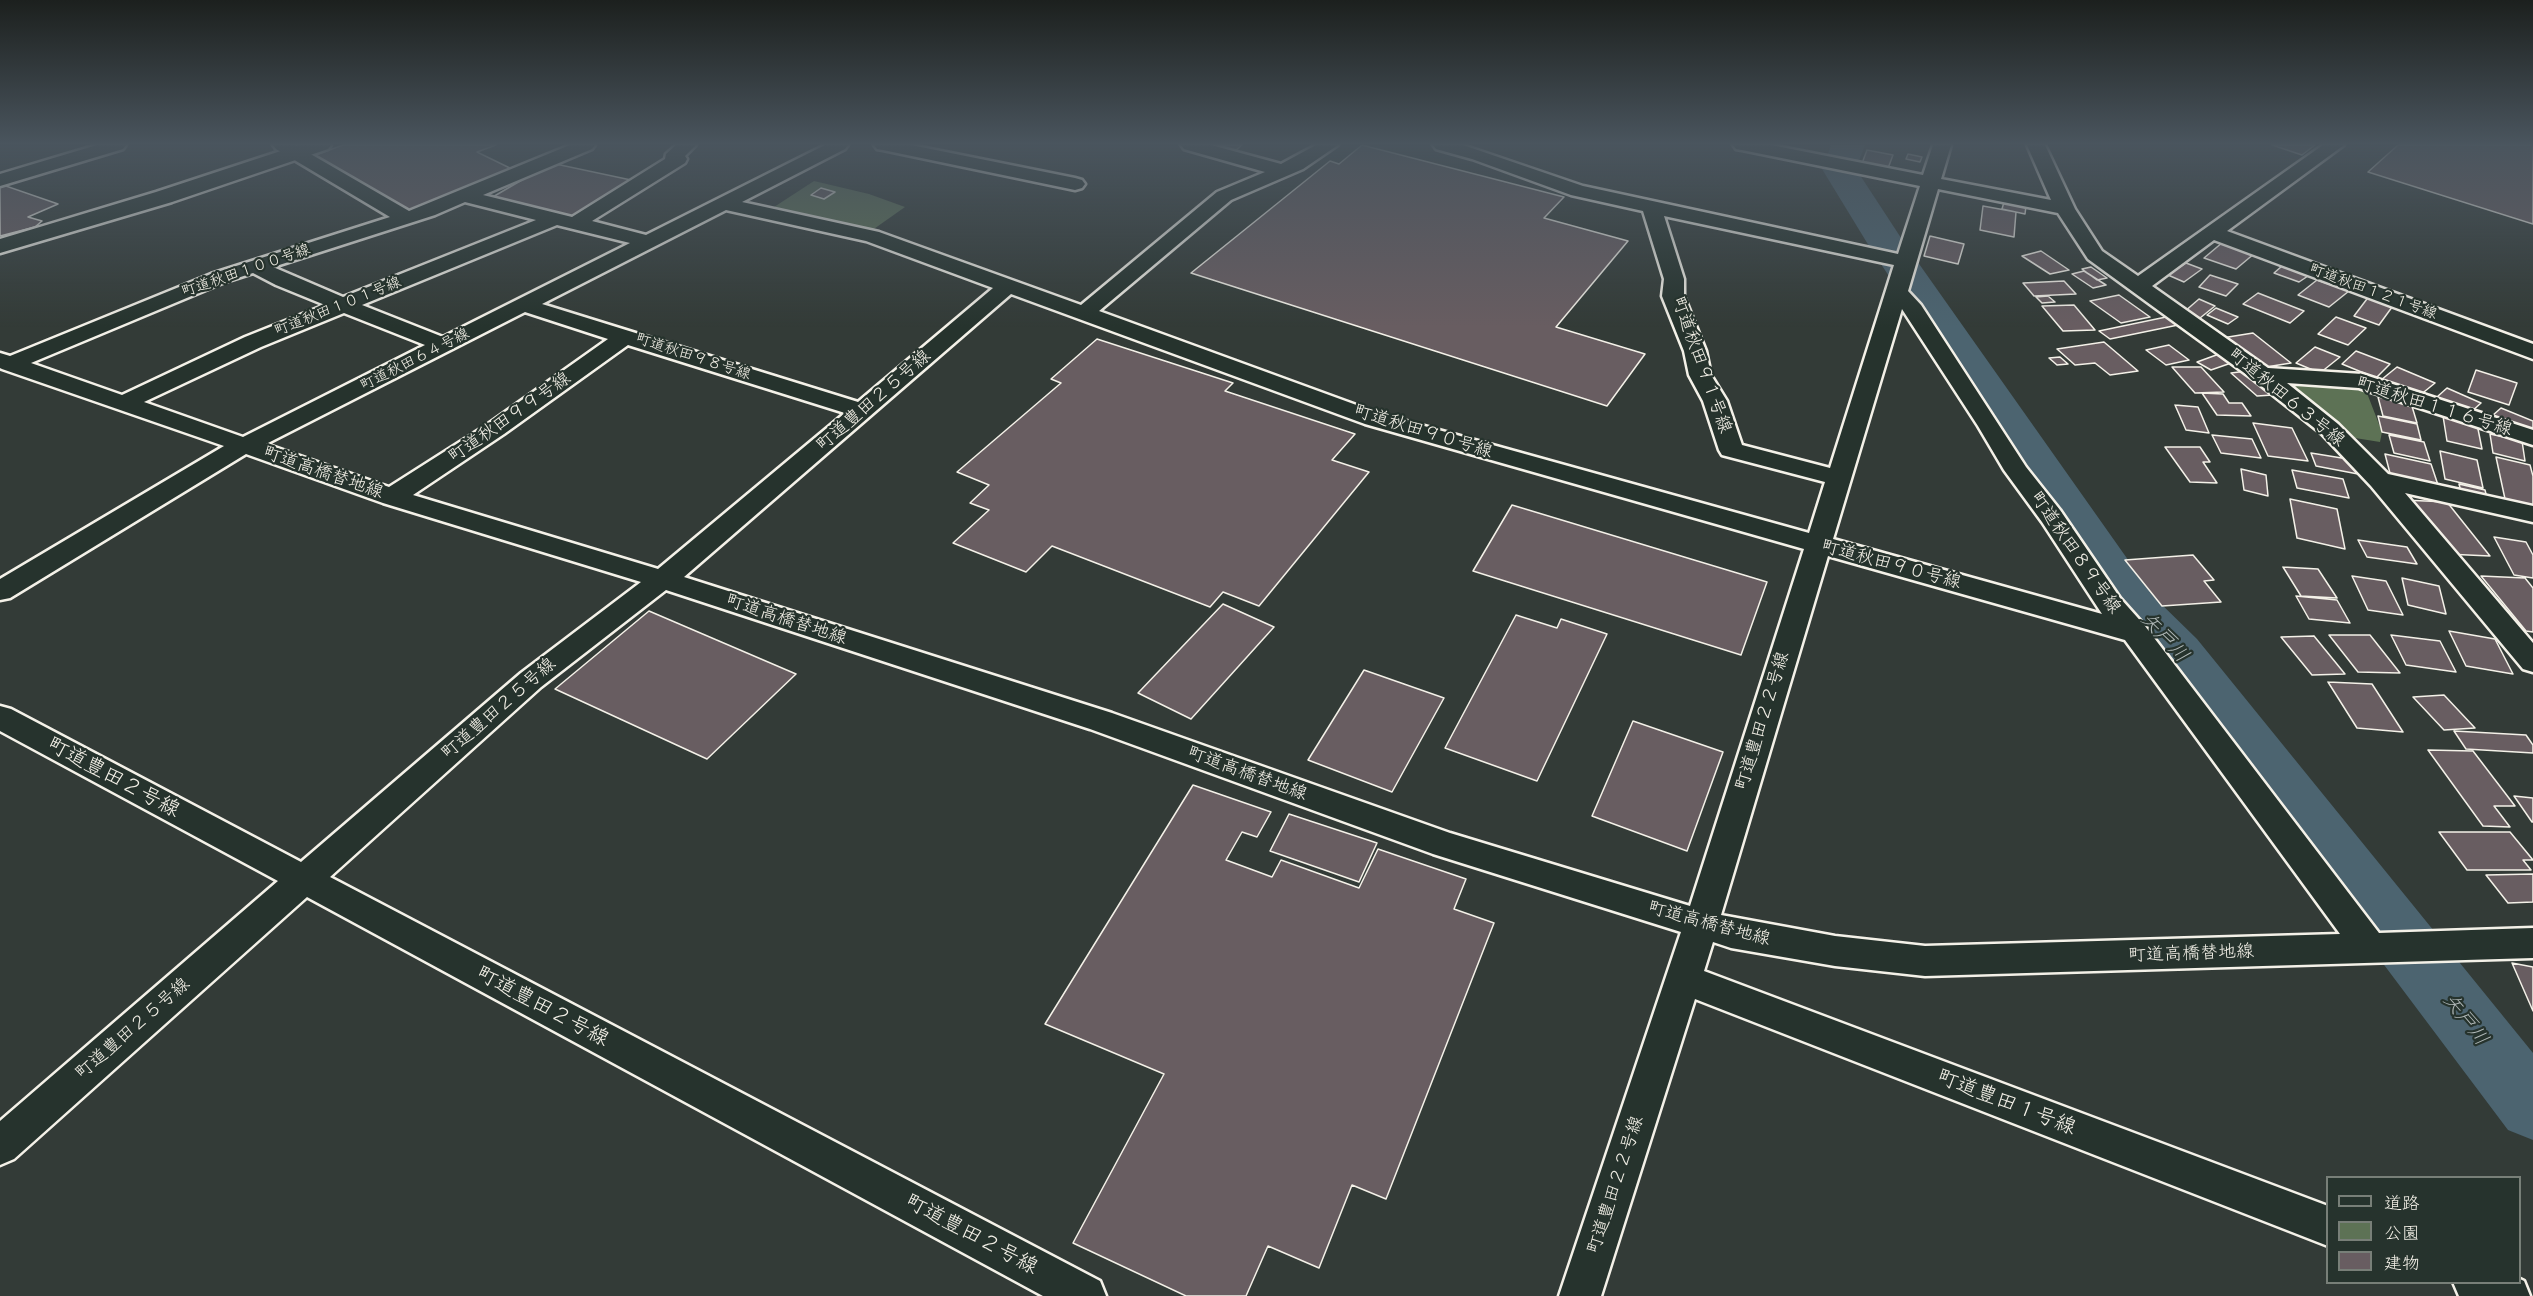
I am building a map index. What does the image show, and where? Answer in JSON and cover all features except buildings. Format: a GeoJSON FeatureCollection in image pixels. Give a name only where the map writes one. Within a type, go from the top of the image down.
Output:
{"type":"FeatureCollection","features":[{"type":"Feature","properties":{"kind":"main road"},"geometry":{"type":"LineString","coordinates":[[0,246],[136,205]]}},
{"type":"Feature","properties":{"kind":"street"},"geometry":{"type":"LineString","coordinates":[[384,205],[406,218]]}},
{"type":"Feature","properties":{"kind":"street","name":"町道秋田１００号線"},"geometry":{"type":"LineString","coordinates":[[5,362],[218,278],[438,205]]}},
{"type":"Feature","properties":{"kind":"street"},"geometry":{"type":"LineString","coordinates":[[504,205],[648,241]]}},
{"type":"Feature","properties":{"kind":"street","name":"町道秋田１０１号線"},"geometry":{"type":"LineString","coordinates":[[121,404],[253,342],[567,220],[593,205]]}},
{"type":"Feature","properties":{"kind":"street","name":"町道秋田６４号線"},"geometry":{"type":"LineString","coordinates":[[0,591],[244,446],[719,205]]}},
{"type":"Feature","properties":{"kind":"street","name":"町道秋田９０号線"},"geometry":{"type":"LineString","coordinates":[[729,205],[872,236],[1373,419],[2135,633]]}},
{"type":"Feature","properties":{"kind":"street"},"geometry":{"type":"LineString","coordinates":[[1085,312],[1213,205]]}},
{"type":"Feature","properties":{"kind":"street"},"geometry":{"type":"LineString","coordinates":[[1645,205],[1907,262]]}},
{"type":"Feature","properties":{"kind":"street","name":"町道豊田２２号線"},"geometry":{"type":"LineString","coordinates":[[1580,1296],[1683,979],[1924,205]]}},
{"type":"Feature","properties":{"kind":"street"},"geometry":{"type":"LineString","coordinates":[[2047,205],[2065,209]]}},
{"type":"Feature","properties":{"kind":"street","name":"町道秋田６３号線"},"geometry":{"type":"LineString","coordinates":[[2063,205],[2095,255],[2262,375],[2330,429],[2380,480],[2523,640],[2533,662]]}},
{"type":"Feature","properties":{"kind":"street"},"geometry":{"type":"LineString","coordinates":[[2139,285],[2251,205]]}},
{"type":"Feature","properties":{"kind":"street","name":"町道秋田９１号線"},"geometry":{"type":"LineString","coordinates":[[1652,207],[1674,279],[1673,296],[1695,351],[1700,375],[1715,402],[1731,450],[1840,478]]}},
{"type":"Feature","properties":{"kind":"street","name":"町道秋田１２１号線"},"geometry":{"type":"LineString","coordinates":[[2213,233],[2533,352]]}},
{"type":"Feature","properties":{"kind":"street"},"geometry":{"type":"LineString","coordinates":[[255,266],[283,280],[444,345]]}},
{"type":"Feature","properties":{"kind":"street","name":"町道豊田２５号線"},"geometry":{"type":"LineString","coordinates":[[0,1146],[531,680],[680,566],[1008,286]]}},
{"type":"Feature","properties":{"kind":"street","name":"町道秋田８９号線"},"geometry":{"type":"LineString","coordinates":[[1898,293],[1910,305],[1923,324],[2016,470],[2051,516],[2110,605],[2135,633],[2372,948]]}},
{"type":"Feature","properties":{"kind":"street","name":"町道秋田９８号線"},"geometry":{"type":"LineString","coordinates":[[523,305],[863,411]]}},
{"type":"Feature","properties":{"kind":"street","name":"町道秋田９９号線"},"geometry":{"type":"LineString","coordinates":[[392,497],[496,429],[626,336]]}},
{"type":"Feature","properties":{"kind":"street","name":"町道高橋替地線"},"geometry":{"type":"LineString","coordinates":[[5,362],[392,497],[661,579],[1101,721],[1445,845],[1699,925],[1762,940],[1925,961],[2533,943]]}},
{"type":"Feature","properties":{"kind":"street","name":"町道秋田１１６号線"},"geometry":{"type":"LineString","coordinates":[[2262,375],[2362,381],[2533,438]]}},
{"type":"Feature","properties":{"kind":"street"},"geometry":{"type":"LineString","coordinates":[[2380,480],[2533,514]]}},
{"type":"Feature","properties":{"kind":"street","name":"町道豊田２号線"},"geometry":{"type":"LineString","coordinates":[[0,717],[1085,1296]]}},
{"type":"Feature","properties":{"kind":"street","name":"町道豊田１号線"},"geometry":{"type":"LineString","coordinates":[[1683,979],[2326,1225]]}},
{"type":"Feature","properties":{"kind":"street"},"geometry":{"type":"LineString","coordinates":[[2479,1284],[2509,1296]]}},
{"type":"Feature","properties":{"kind":"green space"},"geometry":{"type":"Polygon","coordinates":[[[776,205],[905,207],[871,231],[771,209],[776,205]]]}},
{"type":"Feature","properties":{"kind":"green space"},"geometry":{"type":"Polygon","coordinates":[[[2288,380],[2365,388],[2382,432],[2380,442],[2355,438],[2345,429],[2338,430],[2284,387],[2288,380]]]}},
{"type":"Feature","properties":{"kind":"waterway","name":"矢戸川"},"geometry":{"type":"LineString","coordinates":[[1862,205],[2137,610],[2178,652],[2533,1107]]}}]}
